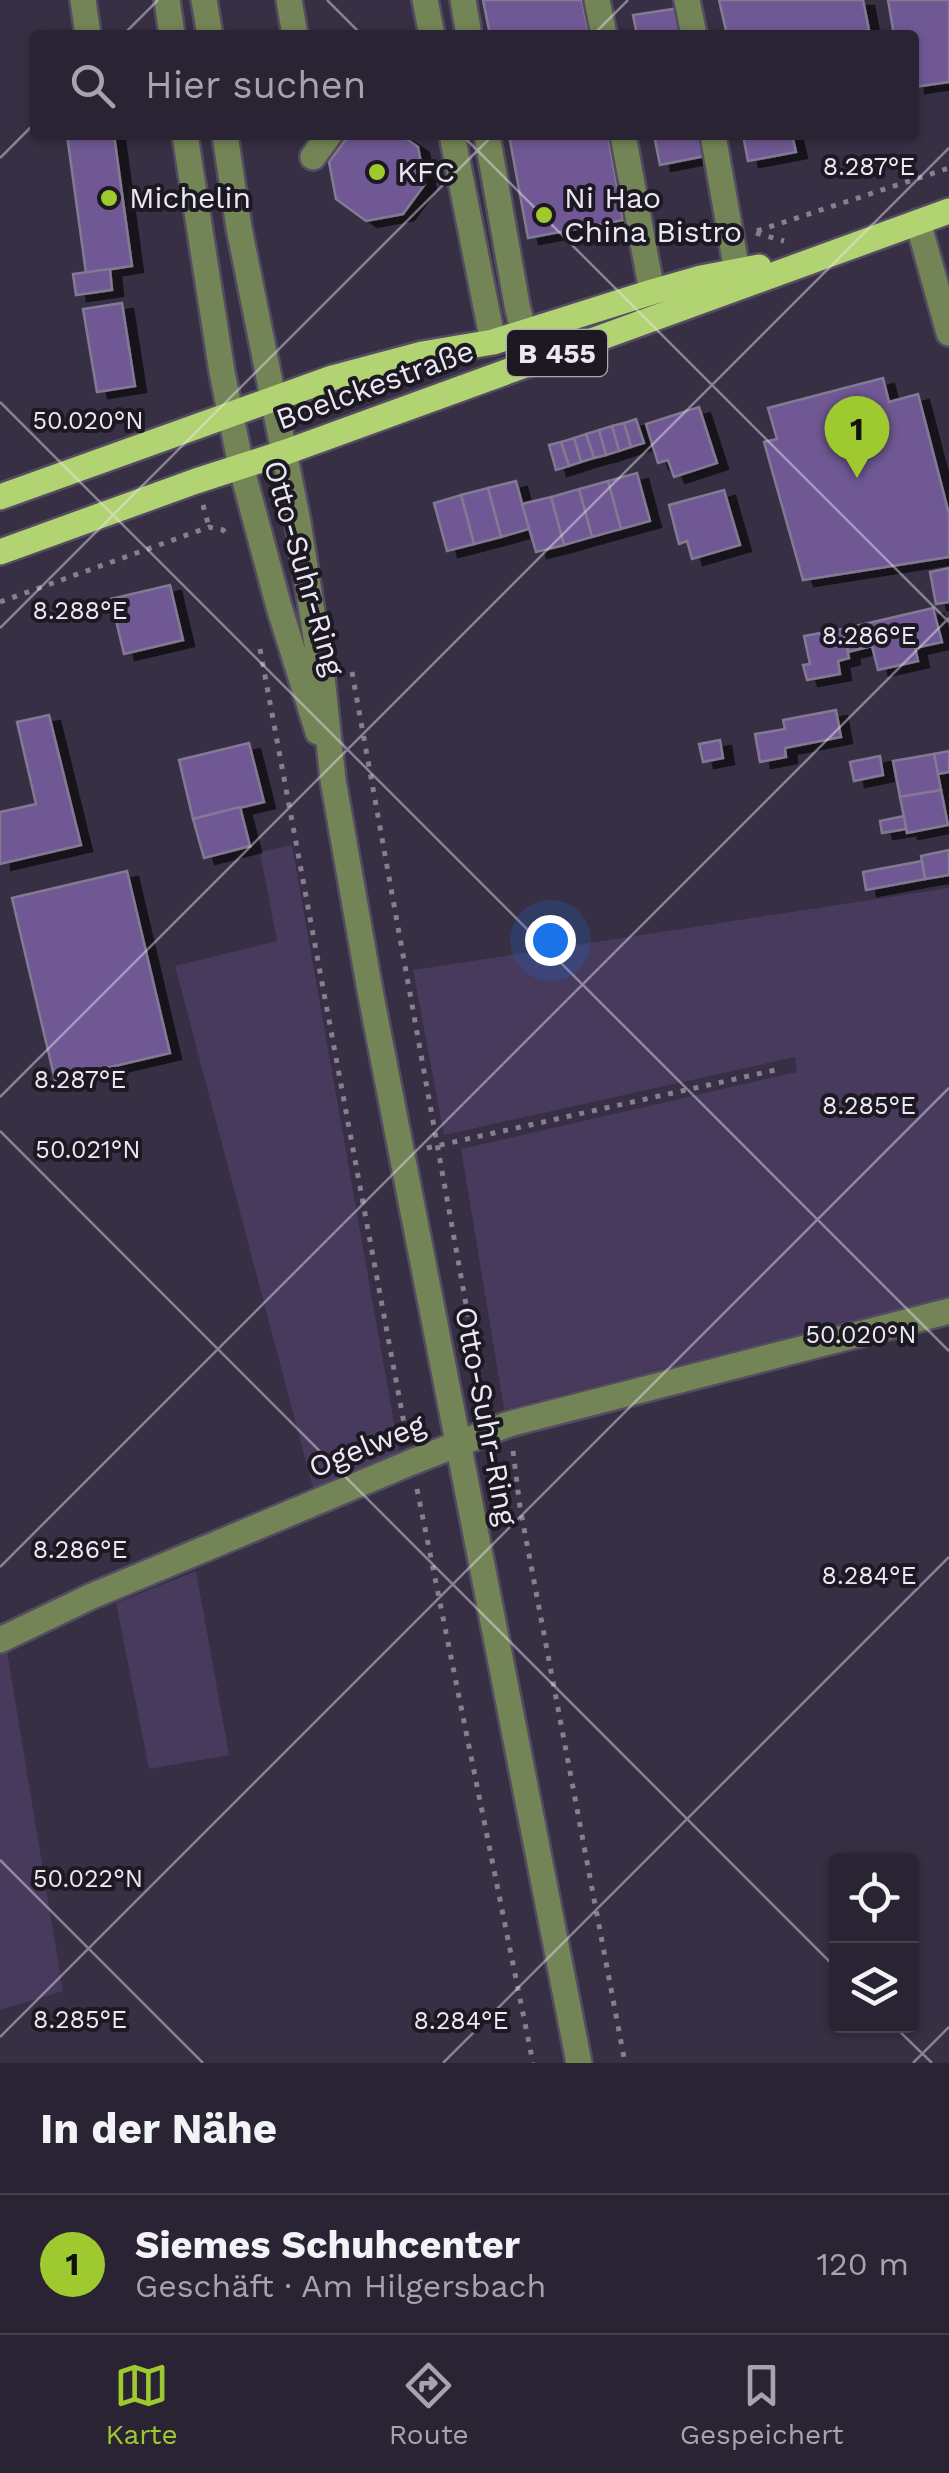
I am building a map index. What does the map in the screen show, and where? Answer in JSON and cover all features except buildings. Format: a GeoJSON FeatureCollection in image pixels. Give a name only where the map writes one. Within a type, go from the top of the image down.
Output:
{"type":"FeatureCollection","features":[{"type":"Feature","properties":{"kind":"main road","name":"Boelckestraße"},"geometry":{"type":"LineString","coordinates":[[0,552],[949,211]]}},
{"type":"Feature","properties":{"kind":"main road","name":"Boelckestraße"},"geometry":{"type":"LineString","coordinates":[[0,497],[317,383],[396,360],[524,334],[659,290],[828,255]]}},
{"type":"Feature","properties":{"kind":"street"},"geometry":{"type":"LineString","coordinates":[[83,0],[87,30]]}},
{"type":"Feature","properties":{"kind":"street"},"geometry":{"type":"LineString","coordinates":[[167,0],[171,30]]}},
{"type":"Feature","properties":{"kind":"street"},"geometry":{"type":"LineString","coordinates":[[204,0],[209,30]]}},
{"type":"Feature","properties":{"kind":"street"},"geometry":{"type":"LineString","coordinates":[[289,0],[294,30]]}},
{"type":"Feature","properties":{"kind":"street"},"geometry":{"type":"LineString","coordinates":[[425,0],[431,30]]}},
{"type":"Feature","properties":{"kind":"street"},"geometry":{"type":"LineString","coordinates":[[462,0],[468,30]]}},
{"type":"Feature","properties":{"kind":"street"},"geometry":{"type":"LineString","coordinates":[[597,0],[603,30]]}},
{"type":"Feature","properties":{"kind":"street"},"geometry":{"type":"LineString","coordinates":[[615,0],[620,30]]}},
{"type":"Feature","properties":{"kind":"street"},"geometry":{"type":"LineString","coordinates":[[687,0],[693,30]]}},
{"type":"Feature","properties":{"kind":"street","name":"Otto-Suhr-Ring"},"geometry":{"type":"LineString","coordinates":[[186,140],[241,466],[296,666],[333,780]]}},
{"type":"Feature","properties":{"kind":"street","name":"Otto-Suhr-Ring"},"geometry":{"type":"LineString","coordinates":[[226,140],[239,228],[286,452],[318,644],[333,780],[579,2063]]}},
{"type":"Feature","properties":{"kind":"street"},"geometry":{"type":"LineString","coordinates":[[313,158],[326,140]]}},
{"type":"Feature","properties":{"kind":"street"},"geometry":{"type":"LineString","coordinates":[[453,140],[493,342]]}},
{"type":"Feature","properties":{"kind":"street"},"geometry":{"type":"LineString","coordinates":[[487,140],[524,334]]}},
{"type":"Feature","properties":{"kind":"street"},"geometry":{"type":"LineString","coordinates":[[624,140],[659,290]]}},
{"type":"Feature","properties":{"kind":"street"},"geometry":{"type":"LineString","coordinates":[[640,140],[659,290]]}},
{"type":"Feature","properties":{"kind":"street"},"geometry":{"type":"LineString","coordinates":[[714,140],[737,271]]}},
{"type":"Feature","properties":{"kind":"street"},"geometry":{"type":"LineString","coordinates":[[918,222],[949,334]]}},
{"type":"Feature","properties":{"kind":"street","name":"Ogelweg"},"geometry":{"type":"LineString","coordinates":[[0,1640],[92,1596],[499,1428],[949,1312]]}},
{"type":"Feature","properties":{"kind":"path"},"geometry":{"type":"LineString","coordinates":[[753,232],[949,168]]}},
{"type":"Feature","properties":{"kind":"path"},"geometry":{"type":"LineString","coordinates":[[0,602],[209,527],[223,530],[233,542]]}},
{"type":"Feature","properties":{"kind":"path"},"geometry":{"type":"LineString","coordinates":[[260,650],[412,1462],[533,2063]]}},
{"type":"Feature","properties":{"kind":"path"},"geometry":{"type":"LineString","coordinates":[[352,671],[438,1146],[520,1507],[625,2063]]}},
{"type":"Feature","properties":{"kind":"path"},"geometry":{"type":"LineString","coordinates":[[402,1154],[780,1069]]}},
{"type":"Feature","properties":{"kind":"shaded area"},"geometry":{"type":"Polygon","coordinates":[[[292,845],[400,1457],[315,1496],[175,966],[277,941],[260,852],[292,845]]]}},
{"type":"Feature","properties":{"kind":"shaded area"},"geometry":{"type":"Polygon","coordinates":[[[949,888],[949,1296],[504,1409],[461,1149],[797,1072],[795,1057],[444,1135],[413,970],[949,888]]]}},
{"type":"Feature","properties":{"kind":"shaded area"},"geometry":{"type":"Polygon","coordinates":[[[196,1571],[229,1755],[149,1769],[116,1603],[196,1571]]]}},
{"type":"Feature","properties":{"kind":"shaded area"},"geometry":{"type":"Polygon","coordinates":[[[7,1651],[63,1991],[0,2010],[0,1653],[7,1651]]]}},
{"type":"Feature","properties":{"kind":"place","name":"KFC"},"geometry":{"type":"Point","coordinates":[377,172]}},
{"type":"Feature","properties":{"kind":"place","name":"Michelin"},"geometry":{"type":"Point","coordinates":[109,198]}},
{"type":"Feature","properties":{"kind":"place","name":"Ni Hao China Bistro"},"geometry":{"type":"Point","coordinates":[544,215]}},
{"type":"Feature","properties":{"kind":"place","name":"Siemes Schuhcenter"},"geometry":{"type":"Point","coordinates":[857,478]}}]}
